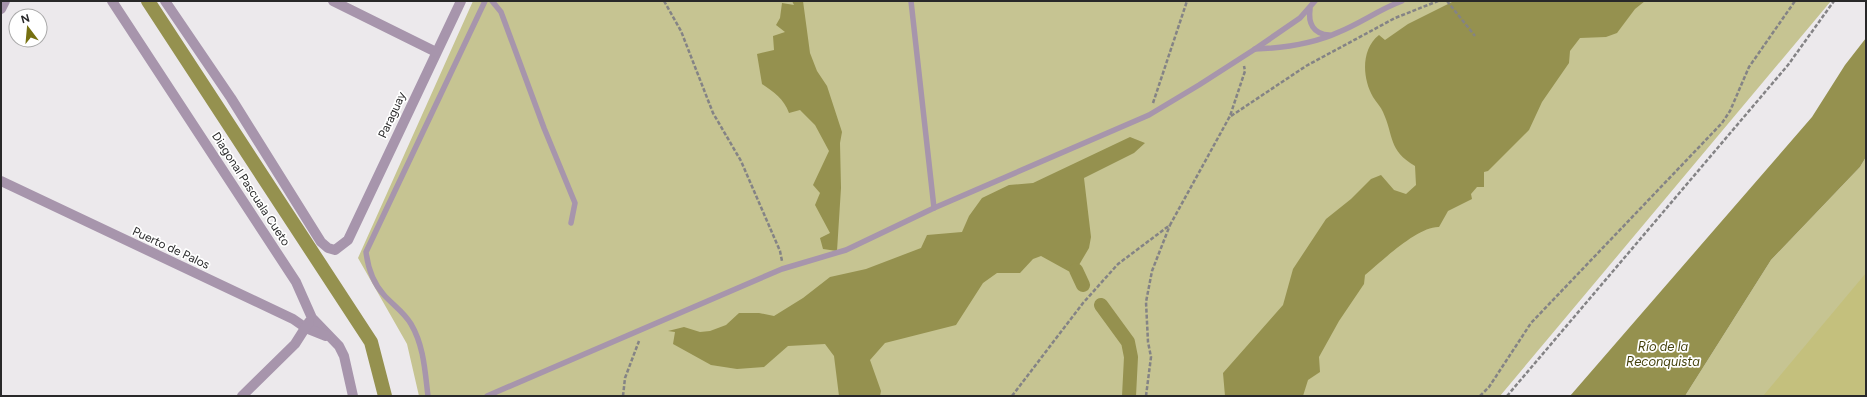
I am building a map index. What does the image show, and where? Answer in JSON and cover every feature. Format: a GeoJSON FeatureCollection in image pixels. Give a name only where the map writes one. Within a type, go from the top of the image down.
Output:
{"type":"FeatureCollection","features":[{"type":"Feature","properties":{"kind":"street"},"geometry":{"type":"LineString","coordinates":[[1,9],[5,1]]}},
{"type":"Feature","properties":{"kind":"street","name":"Diagonal Pascuala Cueto"},"geometry":{"type":"LineString","coordinates":[[112,1],[296,282],[312,318],[339,346],[344,356],[353,396]]}},
{"type":"Feature","properties":{"kind":"street","name":"Paraguay"},"geometry":{"type":"LineString","coordinates":[[164,1],[231,98],[321,242],[328,248],[335,250],[348,240],[461,1]]}},
{"type":"Feature","properties":{"kind":"street"},"geometry":{"type":"LineString","coordinates":[[333,1],[436,52]]}},
{"type":"Feature","properties":{"kind":"street","name":"Puerto de Palos"},"geometry":{"type":"LineString","coordinates":[[1,181],[293,319],[306,328],[330,337]]}},
{"type":"Feature","properties":{"kind":"street"},"geometry":{"type":"LineString","coordinates":[[242,396],[296,344],[312,318]]}},
{"type":"Feature","properties":{"kind":"lane"},"geometry":{"type":"LineString","coordinates":[[428,396],[422,348],[418,336],[405,314],[384,294],[373,279],[366,252],[485,1]]}},
{"type":"Feature","properties":{"kind":"lane"},"geometry":{"type":"LineString","coordinates":[[492,1],[501,12],[544,128],[571,191],[575,203],[571,223]]}},
{"type":"Feature","properties":{"kind":"lane"},"geometry":{"type":"LineString","coordinates":[[911,1],[934,208]]}},
{"type":"Feature","properties":{"kind":"lane"},"geometry":{"type":"LineString","coordinates":[[487,396],[782,270],[846,250],[934,208],[1148,115],[1255,50],[1300,18],[1316,1]]}},
{"type":"Feature","properties":{"kind":"lane"},"geometry":{"type":"LineString","coordinates":[[1255,50],[1291,46],[1331,35],[1374,13],[1402,1]]}},
{"type":"Feature","properties":{"kind":"lane"},"geometry":{"type":"LineString","coordinates":[[1310,9],[1308,17],[1311,25],[1316,31],[1323,35],[1331,35]]}},
{"type":"Feature","properties":{"kind":"path"},"geometry":{"type":"LineString","coordinates":[[664,1],[681,31],[713,113],[741,160],[780,250],[782,256],[782,270]]}},
{"type":"Feature","properties":{"kind":"path"},"geometry":{"type":"LineString","coordinates":[[1148,115],[1187,1]]}},
{"type":"Feature","properties":{"kind":"path"},"geometry":{"type":"LineString","coordinates":[[1230,116],[1306,66],[1395,18],[1438,1]]}},
{"type":"Feature","properties":{"kind":"path"},"geometry":{"type":"LineString","coordinates":[[1447,1],[1476,36]]}},
{"type":"Feature","properties":{"kind":"path"},"geometry":{"type":"LineString","coordinates":[[1480,396],[1489,387],[1531,323],[1722,123],[1730,111],[1750,67],[1795,1]]}},
{"type":"Feature","properties":{"kind":"path"},"geometry":{"type":"LineString","coordinates":[[1507,396],[1788,64],[1834,1]]}},
{"type":"Feature","properties":{"kind":"path"},"geometry":{"type":"LineString","coordinates":[[1146,396],[1151,357],[1147,334],[1146,302],[1152,271],[1171,223],[1230,116],[1245,72],[1242,58]]}},
{"type":"Feature","properties":{"kind":"path"},"geometry":{"type":"LineString","coordinates":[[1012,396],[1083,303],[1118,264],[1171,223]]}},
{"type":"Feature","properties":{"kind":"path"},"geometry":{"type":"LineString","coordinates":[[623,396],[625,378],[639,339],[640,330]]}},
{"type":"Feature","properties":{"kind":"shaded area"},"geometry":{"type":"Polygon","coordinates":[[[473,1],[1831,1],[1500,396],[419,396],[407,344],[358,258],[473,1]]]}},
{"type":"Feature","properties":{"kind":"shaded area"},"geometry":{"type":"Polygon","coordinates":[[[1866,157],[1866,396],[1685,396],[1771,260],[1860,167],[1866,157]]]}},
{"type":"Feature","properties":{"kind":"shaded area"},"geometry":{"type":"Polygon","coordinates":[[[1866,273],[1866,396],[1763,396],[1866,273]]]}},
{"type":"Feature","properties":{"kind":"water"},"geometry":{"type":"Polygon","coordinates":[[[792,1],[803,1],[810,53],[817,71],[827,86],[842,132],[840,143],[841,188],[837,251],[823,249],[820,238],[830,233],[815,205],[820,193],[813,185],[829,151],[815,125],[800,110],[789,113],[781,100],[762,84],[757,54],[774,50],[773,36],[785,32],[776,25],[780,18],[782,3],[794,5],[792,1]]]}},
{"type":"Feature","properties":{"kind":"water"},"geometry":{"type":"Polygon","coordinates":[[[1454,1],[1645,1],[1635,9],[1617,33],[1606,37],[1580,38],[1570,51],[1569,63],[1542,102],[1529,130],[1488,171],[1484,172],[1484,187],[1477,187],[1471,194],[1472,199],[1448,211],[1439,227],[1430,228],[1421,232],[1400,245],[1365,275],[1364,284],[1339,321],[1319,357],[1320,372],[1308,380],[1303,396],[1225,396],[1223,373],[1283,305],[1293,269],[1326,219],[1351,199],[1371,179],[1381,175],[1394,190],[1406,194],[1416,185],[1415,166],[1406,160],[1396,148],[1383,112],[1369,89],[1365,73],[1366,56],[1373,41],[1379,35],[1385,40],[1408,24],[1454,1]]]}},
{"type":"Feature","properties":{"kind":"water","name":"Río de la Reconquista"},"geometry":{"type":"Polygon","coordinates":[[[1866,38],[1866,157],[1860,167],[1771,260],[1685,396],[1570,396],[1812,117],[1845,65],[1866,38]]]}},
{"type":"Feature","properties":{"kind":"water"},"geometry":{"type":"Polygon","coordinates":[[[1130,137],[1145,143],[1134,153],[1084,178],[1091,237],[1089,248],[1076,270],[1070,272],[1041,256],[1033,259],[1020,273],[997,273],[983,283],[956,325],[885,343],[870,360],[881,391],[880,396],[839,396],[834,356],[825,344],[788,346],[764,367],[737,369],[711,365],[673,344],[675,332],[668,331],[684,327],[700,332],[710,331],[726,325],[739,313],[759,313],[774,316],[803,298],[830,277],[866,269],[921,248],[927,235],[962,232],[969,216],[982,198],[1009,185],[1033,183],[1130,137]]]}},
{"type":"Feature","properties":{"kind":"waterway"},"geometry":{"type":"LineString","coordinates":[[148,1],[371,342],[385,396]]}},
{"type":"Feature","properties":{"kind":"waterway"},"geometry":{"type":"LineString","coordinates":[[1076,270],[1083,285]]}},
{"type":"Feature","properties":{"kind":"waterway"},"geometry":{"type":"LineString","coordinates":[[1101,305],[1128,342],[1131,357],[1129,396]]}}]}
